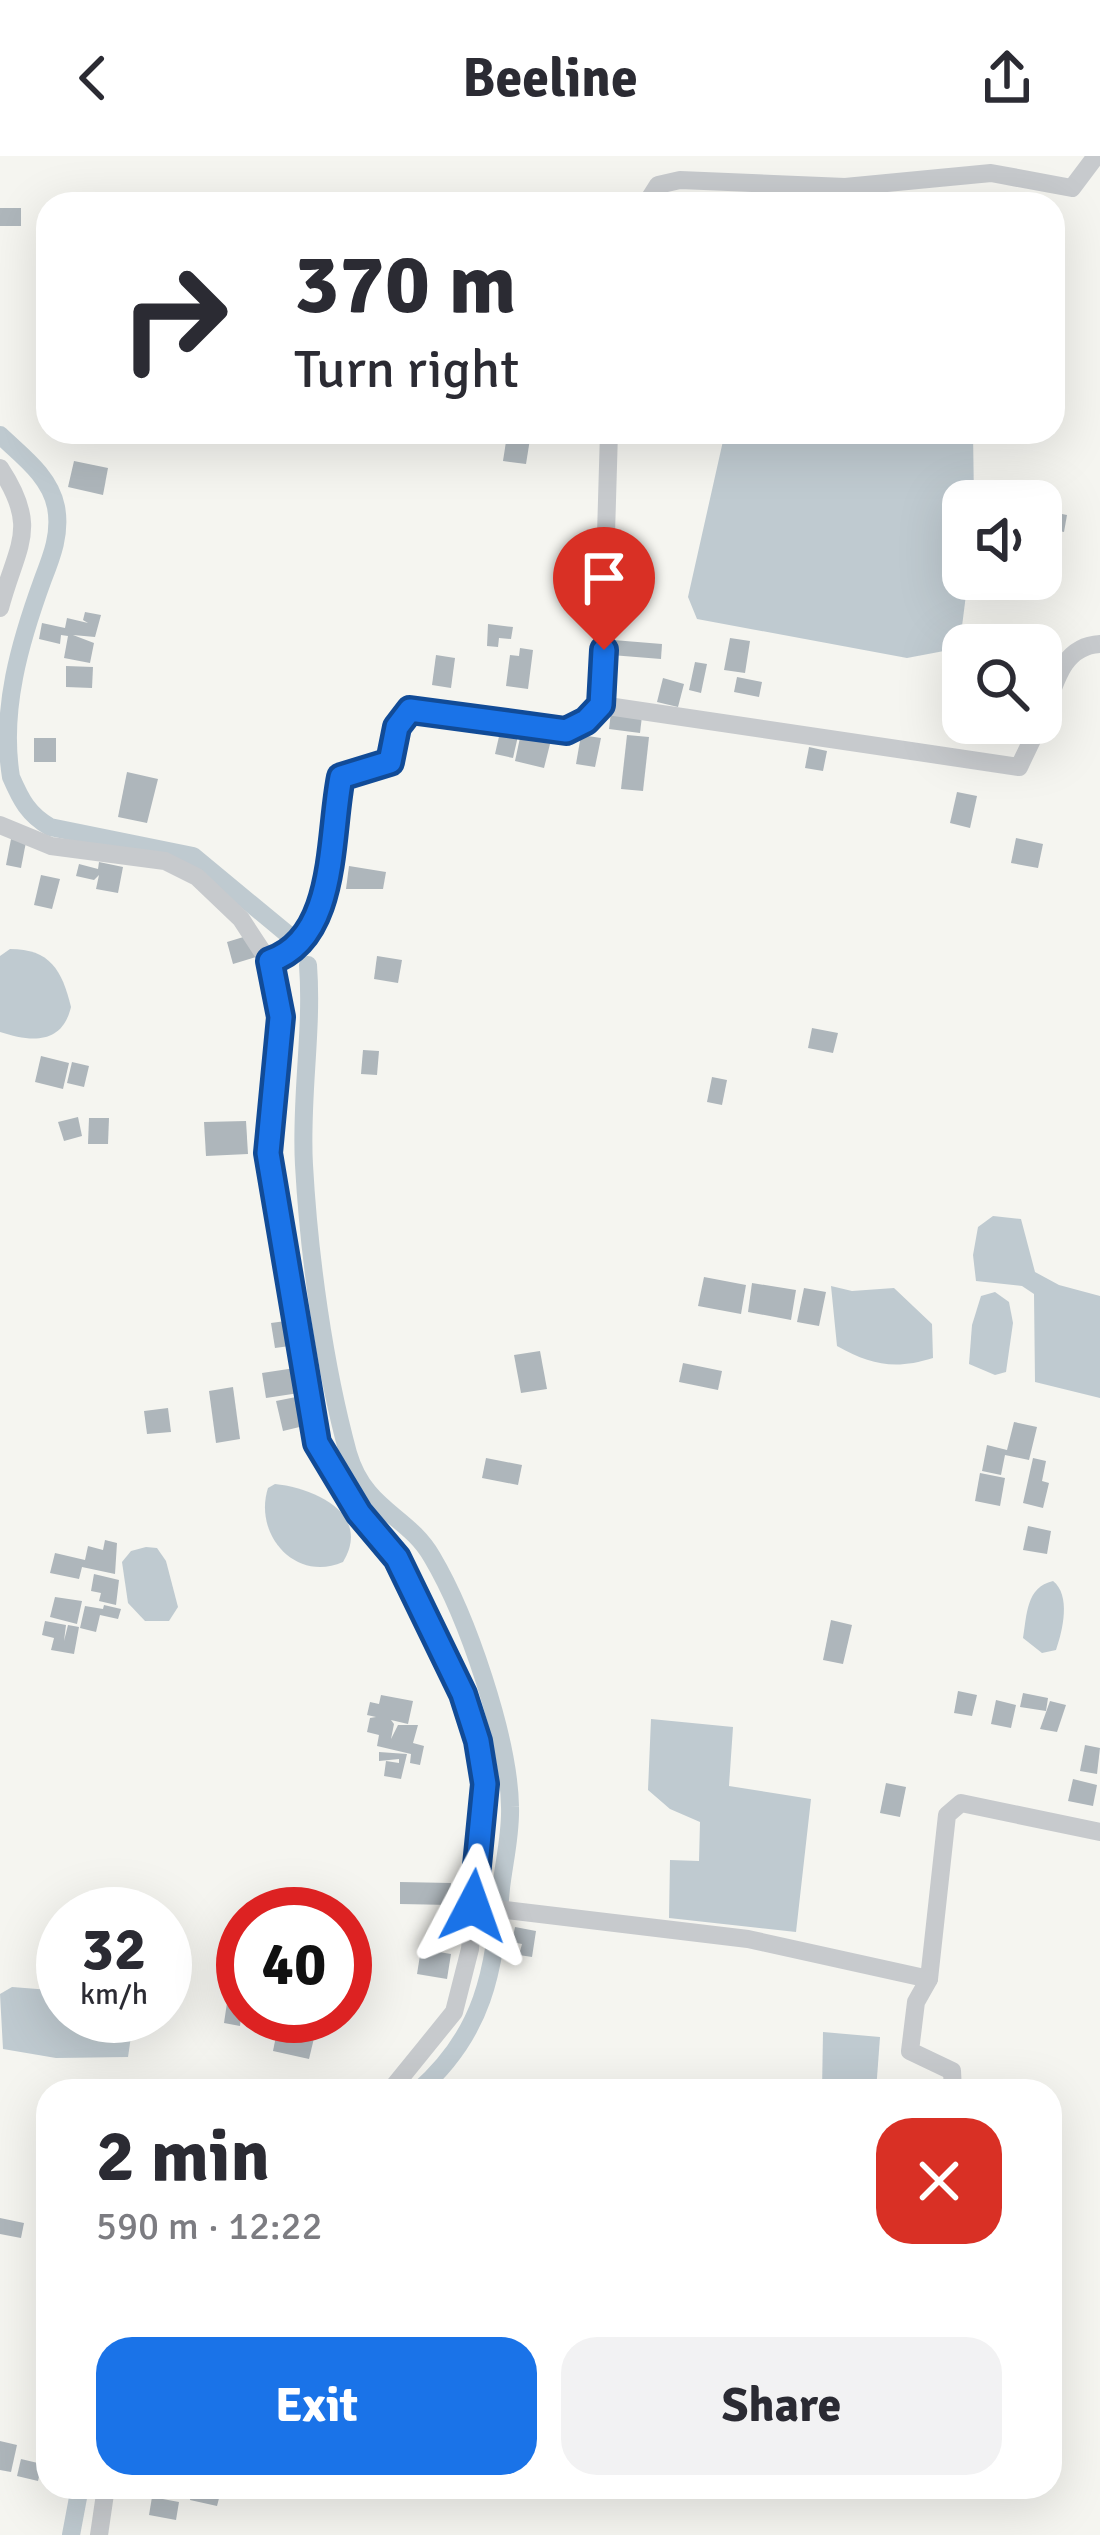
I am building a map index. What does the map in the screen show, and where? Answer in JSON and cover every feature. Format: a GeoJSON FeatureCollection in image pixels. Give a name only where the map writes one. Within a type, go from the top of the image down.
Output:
{"type":"FeatureCollection","features":[{"type":"Feature","properties":{"kind":"street"},"geometry":{"type":"LineString","coordinates":[[654,192],[658,185],[680,180],[845,187],[991,172],[1072,188],[1096,156]]}},
{"type":"Feature","properties":{"kind":"street"},"geometry":{"type":"LineString","coordinates":[[270,961],[299,946],[313,925],[341,777],[390,762],[397,727],[410,710],[566,731],[586,721],[601,705],[609,444]]}},
{"type":"Feature","properties":{"kind":"street"},"geometry":{"type":"LineString","coordinates":[[0,468],[21,502],[24,524],[0,608]]}},
{"type":"Feature","properties":{"kind":"street"},"geometry":{"type":"LineString","coordinates":[[1062,664],[1092,643],[1100,644]]}},
{"type":"Feature","properties":{"kind":"street"},"geometry":{"type":"LineString","coordinates":[[601,705],[1018,767],[1030,744]]}},
{"type":"Feature","properties":{"kind":"street"},"geometry":{"type":"LineString","coordinates":[[0,825],[52,846],[150,858],[197,877],[232,908],[270,961],[281,1017],[268,1153],[317,1443],[350,1499],[397,1558],[463,1694],[485,1784],[470,1949],[454,2012],[400,2079]]}},
{"type":"Feature","properties":{"kind":"street"},"geometry":{"type":"LineString","coordinates":[[952,2079],[952,2071],[910,2051],[916,2002],[928,1978],[940,1905],[947,1815],[953,1805],[961,1803],[1100,1832]]}},
{"type":"Feature","properties":{"kind":"street"},"geometry":{"type":"LineString","coordinates":[[473,1906],[818,1950],[928,1978]]}},
{"type":"Feature","properties":{"kind":"street"},"geometry":{"type":"LineString","coordinates":[[99,2535],[104,2499]]}},
{"type":"Feature","properties":{"kind":"shaded area"},"geometry":{"type":"Polygon","coordinates":[[[722,444],[973,444],[974,480],[942,480],[942,600],[965,600],[962,624],[942,624],[942,651],[907,658],[697,619],[688,597],[722,444]]]}},
{"type":"Feature","properties":{"kind":"shaded area"},"geometry":{"type":"Polygon","coordinates":[[[10,949],[45,958],[63,982],[71,1007],[67,1019],[44,1038],[0,1032],[0,956],[10,949]]]}},
{"type":"Feature","properties":{"kind":"shaded area"},"geometry":{"type":"Polygon","coordinates":[[[993,1216],[1021,1219],[1035,1272],[1059,1285],[1100,1296],[1100,1398],[1035,1382],[1034,1294],[1022,1286],[976,1281],[973,1255],[978,1227],[993,1216]]]}},
{"type":"Feature","properties":{"kind":"shaded area"},"geometry":{"type":"Polygon","coordinates":[[[831,1286],[852,1291],[894,1288],[932,1324],[933,1358],[884,1364],[837,1346],[831,1286]]]}},
{"type":"Feature","properties":{"kind":"shaded area"},"geometry":{"type":"Polygon","coordinates":[[[995,1292],[1009,1302],[1013,1323],[1006,1372],[995,1375],[969,1364],[972,1325],[981,1296],[995,1292]]]}},
{"type":"Feature","properties":{"kind":"shaded area"},"geometry":{"type":"Polygon","coordinates":[[[275,1484],[322,1498],[345,1517],[350,1545],[343,1562],[309,1566],[282,1550],[273,1538],[265,1506],[268,1488],[275,1484]]]}},
{"type":"Feature","properties":{"kind":"shaded area"},"geometry":{"type":"Polygon","coordinates":[[[157,1548],[166,1561],[178,1607],[169,1621],[145,1621],[128,1603],[122,1562],[131,1551],[157,1548]]]}},
{"type":"Feature","properties":{"kind":"shaded area"},"geometry":{"type":"Polygon","coordinates":[[[1053,1581],[1062,1595],[1063,1623],[1056,1650],[1042,1653],[1023,1638],[1029,1603],[1037,1589],[1053,1581]]]}},
{"type":"Feature","properties":{"kind":"shaded area"},"geometry":{"type":"Polygon","coordinates":[[[651,1719],[733,1727],[729,1786],[811,1799],[796,1932],[669,1918],[670,1860],[699,1861],[700,1822],[670,1809],[648,1790],[651,1719]]]}},
{"type":"Feature","properties":{"kind":"shaded area"},"geometry":{"type":"Polygon","coordinates":[[[12,1987],[36,1989],[36,2043],[130,2043],[128,2057],[56,2058],[3,2049],[0,1994],[12,1987]]]}},
{"type":"Feature","properties":{"kind":"shaded area"},"geometry":{"type":"Polygon","coordinates":[[[823,2032],[880,2037],[877,2079],[822,2079],[823,2032]]]}},
{"type":"Feature","properties":{"kind":"building"},"geometry":{"type":"Polygon","coordinates":[[[0,208],[21,208],[21,226],[0,226],[0,208]]]}},
{"type":"Feature","properties":{"kind":"building"},"geometry":{"type":"Polygon","coordinates":[[[506,444],[529,444],[526,464],[503,461],[506,444]]]}},
{"type":"Feature","properties":{"kind":"building"},"geometry":{"type":"Polygon","coordinates":[[[74,461],[108,468],[103,495],[68,487],[74,461]]]}},
{"type":"Feature","properties":{"kind":"building"},"geometry":{"type":"Polygon","coordinates":[[[85,612],[101,615],[95,637],[73,635],[94,643],[90,663],[64,658],[68,636],[61,635],[60,644],[39,639],[42,623],[65,628],[67,618],[88,623],[83,620],[85,612]]]}},
{"type":"Feature","properties":{"kind":"building"},"geometry":{"type":"Polygon","coordinates":[[[488,624],[513,627],[511,639],[499,638],[498,647],[487,646],[488,624]]]}},
{"type":"Feature","properties":{"kind":"building"},"geometry":{"type":"Polygon","coordinates":[[[730,638],[750,641],[745,673],[724,670],[730,638]]]}},
{"type":"Feature","properties":{"kind":"building"},"geometry":{"type":"Polygon","coordinates":[[[613,640],[662,644],[661,659],[611,655],[613,640]]]}},
{"type":"Feature","properties":{"kind":"building"},"geometry":{"type":"Polygon","coordinates":[[[520,648],[533,650],[528,689],[506,686],[510,655],[519,656],[520,648]]]}},
{"type":"Feature","properties":{"kind":"building"},"geometry":{"type":"Polygon","coordinates":[[[436,655],[455,658],[451,688],[432,685],[436,655]]]}},
{"type":"Feature","properties":{"kind":"building"},"geometry":{"type":"Polygon","coordinates":[[[695,662],[707,664],[701,693],[689,690],[695,662]]]}},
{"type":"Feature","properties":{"kind":"building"},"geometry":{"type":"Polygon","coordinates":[[[66,666],[93,667],[92,688],[66,687],[66,666]]]}},
{"type":"Feature","properties":{"kind":"building"},"geometry":{"type":"Polygon","coordinates":[[[737,677],[762,682],[759,697],[734,692],[737,677]]]}},
{"type":"Feature","properties":{"kind":"building"},"geometry":{"type":"Polygon","coordinates":[[[663,678],[684,684],[678,707],[657,702],[663,678]]]}},
{"type":"Feature","properties":{"kind":"building"},"geometry":{"type":"Polygon","coordinates":[[[611,712],[642,716],[640,733],[609,729],[611,712]]]}},
{"type":"Feature","properties":{"kind":"building"},"geometry":{"type":"Polygon","coordinates":[[[500,732],[518,736],[513,758],[495,754],[500,732]]]}},
{"type":"Feature","properties":{"kind":"building"},"geometry":{"type":"Polygon","coordinates":[[[521,733],[551,740],[544,768],[515,761],[521,733]]]}},
{"type":"Feature","properties":{"kind":"building"},"geometry":{"type":"Polygon","coordinates":[[[581,735],[601,738],[595,767],[576,764],[581,735]]]}},
{"type":"Feature","properties":{"kind":"building"},"geometry":{"type":"Polygon","coordinates":[[[627,735],[649,737],[643,791],[621,789],[627,735]]]}},
{"type":"Feature","properties":{"kind":"building"},"geometry":{"type":"Polygon","coordinates":[[[34,738],[56,738],[56,762],[34,762],[34,738]]]}},
{"type":"Feature","properties":{"kind":"building"},"geometry":{"type":"Polygon","coordinates":[[[809,747],[827,751],[823,771],[805,768],[809,747]]]}},
{"type":"Feature","properties":{"kind":"building"},"geometry":{"type":"Polygon","coordinates":[[[127,772],[158,779],[147,823],[118,817],[127,772]]]}},
{"type":"Feature","properties":{"kind":"building"},"geometry":{"type":"Polygon","coordinates":[[[957,792],[977,796],[970,828],[950,823],[957,792]]]}},
{"type":"Feature","properties":{"kind":"building"},"geometry":{"type":"Polygon","coordinates":[[[1016,838],[1043,844],[1038,868],[1011,863],[1016,838]]]}},
{"type":"Feature","properties":{"kind":"building"},"geometry":{"type":"Polygon","coordinates":[[[11,839],[26,842],[21,868],[6,865],[11,839]]]}},
{"type":"Feature","properties":{"kind":"building"},"geometry":{"type":"Polygon","coordinates":[[[99,862],[123,867],[118,893],[96,889],[99,875],[94,880],[76,876],[79,864],[98,869],[99,862]]]}},
{"type":"Feature","properties":{"kind":"building"},"geometry":{"type":"Polygon","coordinates":[[[349,866],[386,872],[383,889],[346,889],[349,866]]]}},
{"type":"Feature","properties":{"kind":"building"},"geometry":{"type":"Polygon","coordinates":[[[41,875],[60,879],[52,909],[34,905],[41,875]]]}},
{"type":"Feature","properties":{"kind":"building"},"geometry":{"type":"Polygon","coordinates":[[[250,935],[256,957],[233,964],[227,942],[250,935]]]}},
{"type":"Feature","properties":{"kind":"building"},"geometry":{"type":"Polygon","coordinates":[[[377,956],[402,960],[398,983],[374,979],[377,956]]]}},
{"type":"Feature","properties":{"kind":"building"},"geometry":{"type":"Polygon","coordinates":[[[812,1028],[838,1033],[833,1053],[808,1048],[812,1028]]]}},
{"type":"Feature","properties":{"kind":"building"},"geometry":{"type":"Polygon","coordinates":[[[363,1050],[379,1051],[377,1075],[361,1074],[363,1050]]]}},
{"type":"Feature","properties":{"kind":"building"},"geometry":{"type":"Polygon","coordinates":[[[41,1056],[69,1063],[63,1089],[35,1082],[41,1056]]]}},
{"type":"Feature","properties":{"kind":"building"},"geometry":{"type":"Polygon","coordinates":[[[72,1062],[89,1066],[84,1087],[67,1083],[72,1062]]]}},
{"type":"Feature","properties":{"kind":"building"},"geometry":{"type":"Polygon","coordinates":[[[712,1077],[727,1080],[722,1105],[707,1102],[712,1077]]]}},
{"type":"Feature","properties":{"kind":"building"},"geometry":{"type":"Polygon","coordinates":[[[78,1117],[82,1136],[64,1141],[58,1122],[78,1117]]]}},
{"type":"Feature","properties":{"kind":"building"},"geometry":{"type":"Polygon","coordinates":[[[89,1118],[109,1118],[108,1144],[88,1144],[89,1118]]]}},
{"type":"Feature","properties":{"kind":"building"},"geometry":{"type":"Polygon","coordinates":[[[246,1121],[248,1154],[206,1156],[204,1122],[246,1121]]]}},
{"type":"Feature","properties":{"kind":"building"},"geometry":{"type":"Polygon","coordinates":[[[704,1277],[746,1285],[741,1314],[698,1306],[704,1277]]]}},
{"type":"Feature","properties":{"kind":"building"},"geometry":{"type":"Polygon","coordinates":[[[752,1283],[796,1290],[791,1320],[748,1312],[752,1283]]]}},
{"type":"Feature","properties":{"kind":"building"},"geometry":{"type":"Polygon","coordinates":[[[804,1288],[826,1292],[819,1326],[797,1322],[804,1288]]]}},
{"type":"Feature","properties":{"kind":"building"},"geometry":{"type":"Polygon","coordinates":[[[293,1320],[297,1345],[275,1348],[271,1323],[293,1320]]]}},
{"type":"Feature","properties":{"kind":"building"},"geometry":{"type":"Polygon","coordinates":[[[540,1351],[547,1389],[521,1393],[514,1355],[540,1351]]]}},
{"type":"Feature","properties":{"kind":"building"},"geometry":{"type":"Polygon","coordinates":[[[683,1363],[722,1371],[718,1390],[679,1382],[683,1363]]]}},
{"type":"Feature","properties":{"kind":"building"},"geometry":{"type":"Polygon","coordinates":[[[295,1368],[299,1393],[266,1398],[262,1373],[295,1368]]]}},
{"type":"Feature","properties":{"kind":"building"},"geometry":{"type":"Polygon","coordinates":[[[233,1387],[240,1439],[216,1443],[209,1391],[233,1387]]]}},
{"type":"Feature","properties":{"kind":"building"},"geometry":{"type":"Polygon","coordinates":[[[306,1395],[312,1424],[283,1431],[276,1401],[306,1395]]]}},
{"type":"Feature","properties":{"kind":"building"},"geometry":{"type":"Polygon","coordinates":[[[168,1408],[171,1432],[147,1434],[144,1411],[168,1408]]]}},
{"type":"Feature","properties":{"kind":"building"},"geometry":{"type":"Polygon","coordinates":[[[1014,1422],[1037,1427],[1029,1460],[1005,1455],[1001,1475],[982,1471],[987,1445],[1007,1450],[1014,1422]]]}},
{"type":"Feature","properties":{"kind":"building"},"geometry":{"type":"Polygon","coordinates":[[[486,1458],[522,1465],[518,1485],[482,1478],[486,1458]]]}},
{"type":"Feature","properties":{"kind":"building"},"geometry":{"type":"Polygon","coordinates":[[[1033,1458],[1046,1461],[1042,1481],[1049,1483],[1043,1508],[1023,1503],[1033,1458]]]}},
{"type":"Feature","properties":{"kind":"building"},"geometry":{"type":"Polygon","coordinates":[[[980,1473],[1005,1478],[1000,1506],[975,1501],[980,1473]]]}},
{"type":"Feature","properties":{"kind":"building"},"geometry":{"type":"Polygon","coordinates":[[[1028,1526],[1051,1531],[1047,1554],[1023,1550],[1028,1526]]]}},
{"type":"Feature","properties":{"kind":"building"},"geometry":{"type":"Polygon","coordinates":[[[105,1540],[117,1543],[115,1574],[82,1567],[79,1579],[50,1573],[55,1553],[85,1560],[88,1546],[103,1550],[105,1540]]]}},
{"type":"Feature","properties":{"kind":"building"},"geometry":{"type":"Polygon","coordinates":[[[94,1574],[119,1580],[116,1605],[99,1601],[101,1593],[91,1591],[94,1574]]]}},
{"type":"Feature","properties":{"kind":"building"},"geometry":{"type":"Polygon","coordinates":[[[55,1597],[82,1601],[77,1624],[50,1617],[55,1597]]]}},
{"type":"Feature","properties":{"kind":"building"},"geometry":{"type":"Polygon","coordinates":[[[104,1605],[121,1609],[118,1619],[100,1615],[96,1632],[80,1628],[85,1606],[103,1609],[104,1605]]]}},
{"type":"Feature","properties":{"kind":"building"},"geometry":{"type":"Polygon","coordinates":[[[831,1620],[852,1625],[843,1664],[823,1660],[831,1620]]]}},
{"type":"Feature","properties":{"kind":"building"},"geometry":{"type":"Polygon","coordinates":[[[45,1621],[66,1625],[64,1641],[68,1625],[79,1627],[74,1654],[51,1650],[54,1638],[42,1635],[45,1621]]]}},
{"type":"Feature","properties":{"kind":"building"},"geometry":{"type":"Polygon","coordinates":[[[958,1691],[977,1695],[972,1716],[954,1713],[958,1691]]]}},
{"type":"Feature","properties":{"kind":"building"},"geometry":{"type":"Polygon","coordinates":[[[1023,1693],[1048,1698],[1046,1711],[1020,1707],[1023,1693]]]}},
{"type":"Feature","properties":{"kind":"building"},"geometry":{"type":"Polygon","coordinates":[[[381,1695],[413,1701],[408,1724],[391,1720],[391,1739],[398,1725],[418,1725],[413,1743],[424,1746],[420,1765],[410,1763],[411,1754],[377,1746],[379,1735],[367,1732],[370,1718],[376,1717],[367,1715],[370,1702],[379,1704],[381,1695]]]}},
{"type":"Feature","properties":{"kind":"building"},"geometry":{"type":"Polygon","coordinates":[[[996,1700],[1016,1705],[1011,1728],[991,1724],[996,1700]]]}},
{"type":"Feature","properties":{"kind":"building"},"geometry":{"type":"Polygon","coordinates":[[[1050,1701],[1066,1705],[1057,1732],[1040,1729],[1050,1701]]]}},
{"type":"Feature","properties":{"kind":"building"},"geometry":{"type":"Polygon","coordinates":[[[1085,1745],[1100,1748],[1097,1774],[1080,1771],[1085,1745]]]}},
{"type":"Feature","properties":{"kind":"building"},"geometry":{"type":"Polygon","coordinates":[[[379,1752],[407,1754],[401,1779],[384,1776],[386,1761],[399,1763],[399,1759],[379,1761],[379,1752]]]}},
{"type":"Feature","properties":{"kind":"building"},"geometry":{"type":"Polygon","coordinates":[[[1073,1779],[1097,1785],[1093,1806],[1068,1801],[1073,1779]]]}},
{"type":"Feature","properties":{"kind":"building"},"geometry":{"type":"Polygon","coordinates":[[[886,1783],[906,1787],[900,1817],[880,1813],[886,1783]]]}},
{"type":"Feature","properties":{"kind":"building"},"geometry":{"type":"Polygon","coordinates":[[[400,1882],[451,1883],[451,1905],[400,1904],[400,1882]]]}},
{"type":"Feature","properties":{"kind":"building"},"geometry":{"type":"Polygon","coordinates":[[[515,1927],[536,1931],[532,1957],[519,1955],[522,1944],[512,1942],[515,1927]]]}},
{"type":"Feature","properties":{"kind":"building"},"geometry":{"type":"Polygon","coordinates":[[[421,1949],[451,1954],[447,1979],[417,1974],[421,1949]]]}},
{"type":"Feature","properties":{"kind":"building"},"geometry":{"type":"Polygon","coordinates":[[[275,2043],[313,2043],[309,2059],[273,2051],[275,2043]]]}},
{"type":"Feature","properties":{"kind":"building"},"geometry":{"type":"Polygon","coordinates":[[[0,2218],[24,2223],[21,2238],[0,2234],[0,2218]]]}},
{"type":"Feature","properties":{"kind":"building"},"geometry":{"type":"Polygon","coordinates":[[[0,2441],[17,2445],[11,2472],[0,2470],[0,2441]]]}},
{"type":"Feature","properties":{"kind":"building"},"geometry":{"type":"Polygon","coordinates":[[[21,2459],[36,2463],[36,2481],[17,2476],[21,2459]]]}},
{"type":"Feature","properties":{"kind":"building"},"geometry":{"type":"Polygon","coordinates":[[[152,2499],[179,2502],[176,2520],[149,2515],[152,2499]]]}},
{"type":"Feature","properties":{"kind":"building"},"geometry":{"type":"Polygon","coordinates":[[[190,2499],[219,2499],[217,2506],[190,2499]]]}},
{"type":"Feature","properties":{"kind":"waterway"},"geometry":{"type":"LineString","coordinates":[[0,435],[41,476],[53,496],[57,517],[55,544],[27,627],[10,702],[11,777],[22,800],[50,827],[193,856],[291,937]]}},
{"type":"Feature","properties":{"kind":"waterway"},"geometry":{"type":"LineString","coordinates":[[308,965],[306,1200],[339,1419],[365,1488],[422,1543],[445,1582],[484,1678],[508,1779],[509,1827],[489,1974],[458,2047],[430,2079]]}},
{"type":"Feature","properties":{"kind":"waterway"},"geometry":{"type":"LineString","coordinates":[[71,2535],[78,2499]]}},
{"type":"Feature","properties":{"kind":"route"},"geometry":{"type":"LineString","coordinates":[[473,1906],[485,1784],[463,1694],[397,1558],[359,1513],[317,1443],[268,1153],[281,1017],[270,961],[289,955],[313,925],[341,777],[361,768],[386,766],[393,757],[397,727],[410,710],[566,731],[578,727],[601,705],[604,650]]}}]}
